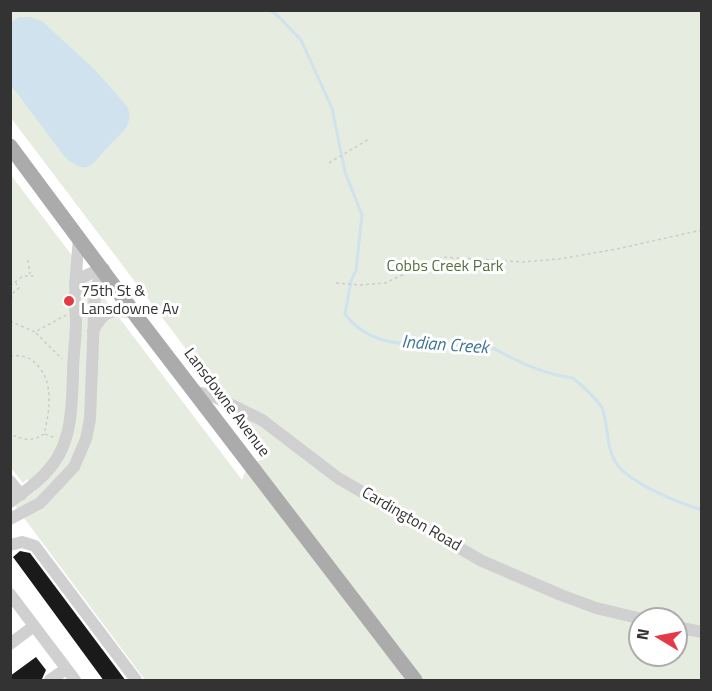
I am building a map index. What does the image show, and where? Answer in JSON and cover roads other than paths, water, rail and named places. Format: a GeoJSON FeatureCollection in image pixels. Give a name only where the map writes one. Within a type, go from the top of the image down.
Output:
{"type":"FeatureCollection","features":[{"type":"Feature","properties":{"kind":"main road","name":"Lansdowne Avenue"},"geometry":{"type":"LineString","coordinates":[[10,146],[415,681]]}},
{"type":"Feature","properties":{"kind":"street"},"geometry":{"type":"LineString","coordinates":[[10,481],[16,498],[42,478],[62,452],[68,436],[71,415],[79,237]]}},
{"type":"Feature","properties":{"kind":"street"},"geometry":{"type":"LineString","coordinates":[[75,288],[83,277],[104,269]]}},
{"type":"Feature","properties":{"kind":"street"},"geometry":{"type":"LineString","coordinates":[[12,520],[40,503],[74,467],[80,456],[90,419],[95,289],[104,269]]}},
{"type":"Feature","properties":{"kind":"street"},"geometry":{"type":"LineString","coordinates":[[92,332],[99,319],[106,314],[116,310],[135,313]]}},
{"type":"Feature","properties":{"kind":"street","name":"Cardington Road"},"geometry":{"type":"LineString","coordinates":[[195,392],[211,394],[262,420],[338,478],[482,561],[561,596],[628,616]]}},
{"type":"Feature","properties":{"kind":"street"},"geometry":{"type":"LineString","coordinates":[[10,545],[21,542],[35,546],[136,681]]}},
{"type":"Feature","properties":{"kind":"street"},"geometry":{"type":"LineString","coordinates":[[10,594],[75,681]]}},
{"type":"Feature","properties":{"kind":"street"},"geometry":{"type":"LineString","coordinates":[[10,644],[34,626]]}},
{"type":"Feature","properties":{"kind":"street"},"geometry":{"type":"LineString","coordinates":[[50,681],[66,669]]}},
{"type":"Feature","properties":{"kind":"water"},"geometry":{"type":"Polygon","coordinates":[[[19,17],[30,17],[42,21],[95,70],[127,106],[129,118],[126,128],[90,166],[79,167],[64,156],[11,85],[11,23],[19,17]]]}},
{"type":"Feature","properties":{"kind":"waterway","name":"Indian Creek"},"geometry":{"type":"LineString","coordinates":[[270,10],[301,40],[332,108],[345,172],[362,215],[356,270],[351,281],[345,314],[359,329],[376,338],[394,343],[473,345],[492,348],[534,368],[573,378],[593,396],[602,408],[610,449],[622,470],[643,485],[702,510]]}},
{"type":"Feature","properties":{"kind":"place","name":"75th St & Lansdowne Av"},"geometry":{"type":"Point","coordinates":[69,301]}},
{"type":"Feature","properties":{"kind":"park label","name":"Cobbs Creek Park"},"geometry":{"type":"Point","coordinates":[445,267]}}]}
